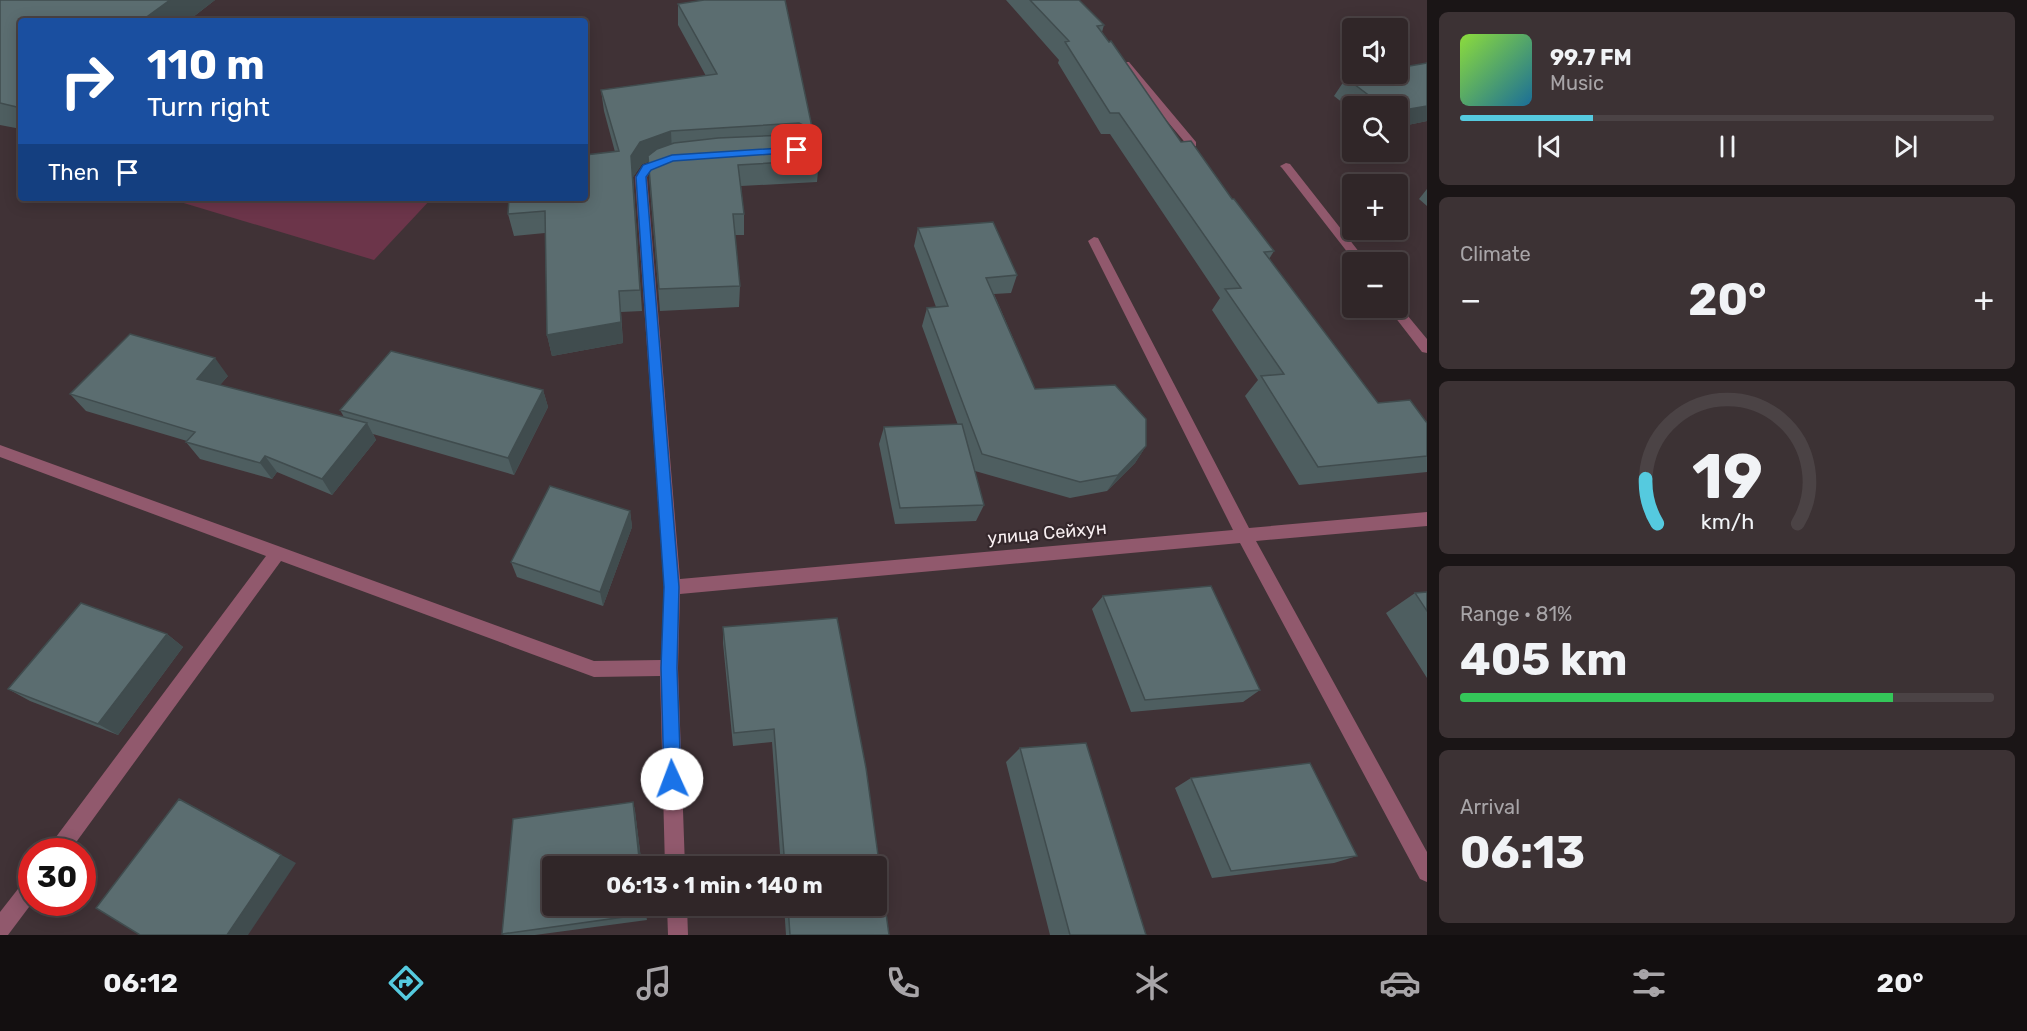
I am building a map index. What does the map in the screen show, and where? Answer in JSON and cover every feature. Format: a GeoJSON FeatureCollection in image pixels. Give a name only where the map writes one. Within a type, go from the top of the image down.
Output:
{"type":"FeatureCollection","features":[{"type":"Feature","properties":{"kind":"street"},"geometry":{"type":"LineString","coordinates":[[1116,54],[1192,144]]}},
{"type":"Feature","properties":{"kind":"street"},"geometry":{"type":"LineString","coordinates":[[675,856],[669,668],[672,587],[641,177],[647,168],[672,158],[683,158]]}},
{"type":"Feature","properties":{"kind":"street"},"geometry":{"type":"LineString","coordinates":[[1286,166],[1352,252]]}},
{"type":"Feature","properties":{"kind":"street"},"geometry":{"type":"LineString","coordinates":[[1094,241],[1244,535],[1427,872]]}},
{"type":"Feature","properties":{"kind":"street"},"geometry":{"type":"LineString","coordinates":[[1403,318],[1427,348]]}},
{"type":"Feature","properties":{"kind":"street"},"geometry":{"type":"LineString","coordinates":[[0,452],[594,669],[669,668]]}},
{"type":"Feature","properties":{"kind":"street","name":"улица Сейхун"},"geometry":{"type":"LineString","coordinates":[[672,587],[1427,519]]}},
{"type":"Feature","properties":{"kind":"street"},"geometry":{"type":"LineString","coordinates":[[67,838],[278,552]]}},
{"type":"Feature","properties":{"kind":"street"},"geometry":{"type":"LineString","coordinates":[[0,929],[18,905]]}},
{"type":"Feature","properties":{"kind":"street"},"geometry":{"type":"LineString","coordinates":[[677,916],[678,935]]}},
{"type":"Feature","properties":{"kind":"shaded area"},"geometry":{"type":"Polygon","coordinates":[[[177,201],[429,201],[374,260],[177,201]]]}},
{"type":"Feature","properties":{"kind":"building"},"geometry":{"type":"Polygon","coordinates":[[[0,0],[170,0],[145,18],[18,18],[18,107],[0,103],[0,0]]]}},
{"type":"Feature","properties":{"kind":"building"},"geometry":{"type":"Polygon","coordinates":[[[704,0],[785,0],[819,160],[738,165],[744,214],[733,214],[740,286],[659,289],[648,156],[657,149],[674,143],[803,133],[805,126],[799,123],[671,131],[640,142],[631,156],[640,290],[619,291],[621,322],[547,335],[545,211],[508,214],[509,201],[588,201],[588,155],[619,151],[601,90],[717,74],[678,4],[704,0]]]}},
{"type":"Feature","properties":{"kind":"building"},"geometry":{"type":"Polygon","coordinates":[[[1030,0],[1079,0],[1104,25],[1097,26],[1109,42],[1111,41],[1181,142],[1191,141],[1232,199],[1274,251],[1264,252],[1378,403],[1410,400],[1427,423],[1427,456],[1318,467],[1261,376],[1284,374],[1225,289],[1241,288],[1119,113],[1110,113],[1065,42],[1069,41],[1030,0]]]}},
{"type":"Feature","properties":{"kind":"building"},"geometry":{"type":"Polygon","coordinates":[[[1427,63],[1427,106],[1408,109],[1408,96],[1370,96],[1354,84],[1408,84],[1408,66],[1427,63]]]}},
{"type":"Feature","properties":{"kind":"building"},"geometry":{"type":"Polygon","coordinates":[[[993,222],[1017,275],[986,278],[1035,389],[1115,385],[1146,419],[1146,446],[1118,475],[1080,482],[982,454],[927,308],[948,306],[918,228],[993,222]]]}},
{"type":"Feature","properties":{"kind":"building"},"geometry":{"type":"Polygon","coordinates":[[[130,334],[215,358],[197,379],[367,423],[322,479],[265,456],[260,463],[186,442],[195,432],[70,394],[130,334]]]}},
{"type":"Feature","properties":{"kind":"building"},"geometry":{"type":"Polygon","coordinates":[[[391,351],[543,390],[508,458],[340,410],[391,351]]]}},
{"type":"Feature","properties":{"kind":"building"},"geometry":{"type":"Polygon","coordinates":[[[962,424],[984,505],[900,508],[884,427],[962,424]]]}},
{"type":"Feature","properties":{"kind":"building"},"geometry":{"type":"Polygon","coordinates":[[[550,486],[630,511],[600,592],[511,562],[550,486]]]}},
{"type":"Feature","properties":{"kind":"building"},"geometry":{"type":"Polygon","coordinates":[[[1211,586],[1260,690],[1145,700],[1103,596],[1211,586]]]}},
{"type":"Feature","properties":{"kind":"building"},"geometry":{"type":"Polygon","coordinates":[[[1427,592],[1427,611],[1415,593],[1427,592]]]}},
{"type":"Feature","properties":{"kind":"building"},"geometry":{"type":"Polygon","coordinates":[[[81,603],[167,634],[98,724],[8,689],[81,603]]]}},
{"type":"Feature","properties":{"kind":"building"},"geometry":{"type":"Polygon","coordinates":[[[837,618],[866,768],[878,856],[784,856],[774,729],[734,733],[723,627],[837,618]]]}},
{"type":"Feature","properties":{"kind":"building"},"geometry":{"type":"Polygon","coordinates":[[[1086,743],[1146,935],[1070,935],[1020,748],[1086,743]]]}},
{"type":"Feature","properties":{"kind":"building"},"geometry":{"type":"Polygon","coordinates":[[[1310,763],[1357,856],[1231,871],[1191,778],[1310,763]]]}},
{"type":"Feature","properties":{"kind":"building"},"geometry":{"type":"Polygon","coordinates":[[[179,799],[281,855],[227,935],[140,935],[96,908],[179,799]]]}},
{"type":"Feature","properties":{"kind":"building"},"geometry":{"type":"Polygon","coordinates":[[[633,802],[639,856],[542,856],[542,916],[631,916],[502,934],[513,819],[633,802]]]}},
{"type":"Feature","properties":{"kind":"building"},"geometry":{"type":"Polygon","coordinates":[[[789,916],[886,916],[889,935],[790,935],[789,916]]]}},
{"type":"Feature","properties":{"kind":"route"},"geometry":{"type":"LineString","coordinates":[[672,779],[669,668],[672,587],[641,177],[647,168],[672,158],[797,150]]}}]}
